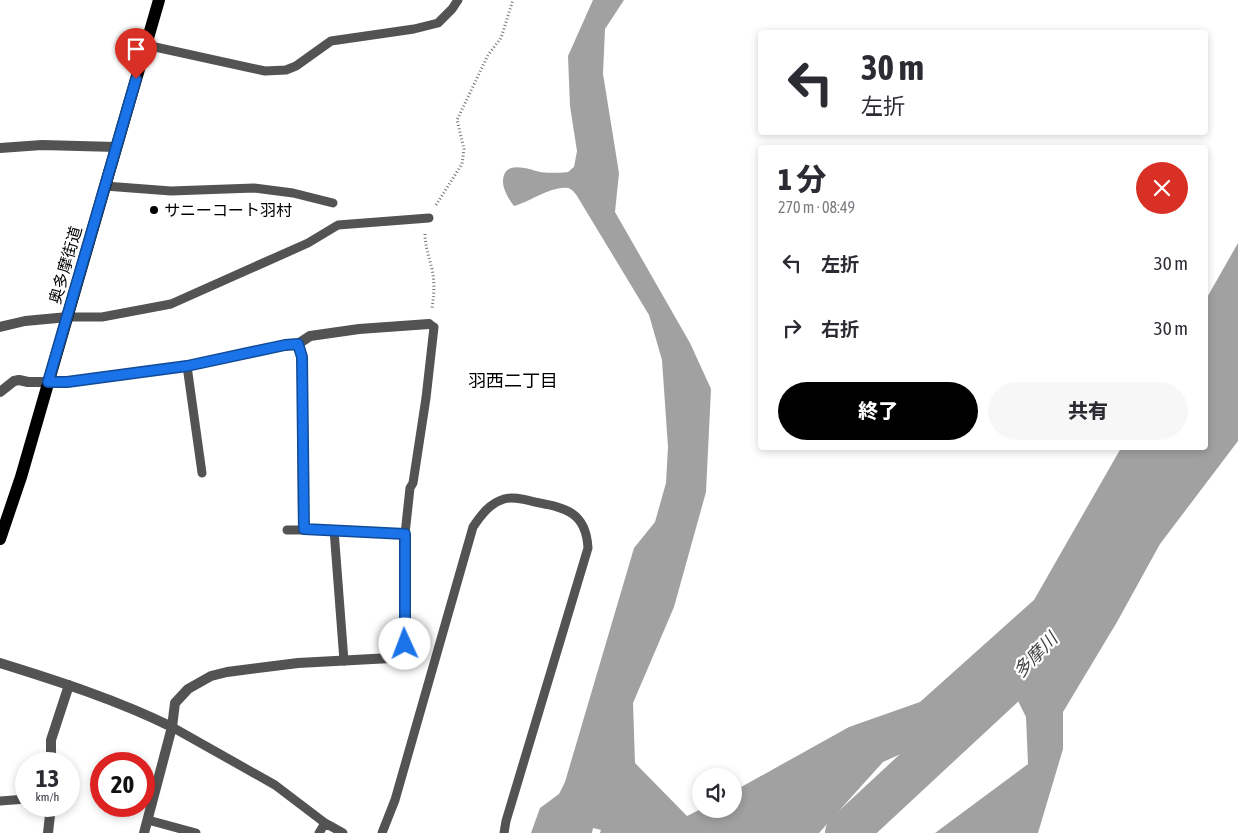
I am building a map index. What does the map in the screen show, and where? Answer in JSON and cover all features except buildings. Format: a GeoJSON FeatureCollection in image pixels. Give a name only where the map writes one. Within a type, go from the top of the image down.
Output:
{"type":"FeatureCollection","features":[{"type":"Feature","properties":{"kind":"main road","name":"奥多摩街道"},"geometry":{"type":"LineString","coordinates":[[0,539],[21,477],[159,0]]}},
{"type":"Feature","properties":{"kind":"street"},"geometry":{"type":"LineString","coordinates":[[0,148],[42,145],[116,147]]}},
{"type":"Feature","properties":{"kind":"street"},"geometry":{"type":"LineString","coordinates":[[0,327],[25,321],[68,316]]}},
{"type":"Feature","properties":{"kind":"street"},"geometry":{"type":"LineString","coordinates":[[0,392],[14,381],[19,380],[28,382],[67,382],[187,366],[285,345],[298,344],[310,336],[358,329],[429,324]]}},
{"type":"Feature","properties":{"kind":"street"},"geometry":{"type":"LineString","coordinates":[[298,344],[302,357],[304,529]]}},
{"type":"Feature","properties":{"kind":"street"},"geometry":{"type":"LineString","coordinates":[[144,833],[172,727],[175,703],[188,689],[211,676],[227,672],[298,663],[398,657],[405,644]]}},
{"type":"Feature","properties":{"kind":"street"},"geometry":{"type":"LineString","coordinates":[[0,663],[69,685],[154,718],[172,727]]}},
{"type":"Feature","properties":{"kind":"street"},"geometry":{"type":"LineString","coordinates":[[51,752],[51,740],[69,685]]}},
{"type":"Feature","properties":{"kind":"street"},"geometry":{"type":"LineString","coordinates":[[48,833],[50,817]]}},
{"type":"Feature","properties":{"kind":"lane"},"geometry":{"type":"LineString","coordinates":[[146,45],[265,71],[286,70],[296,66],[331,41],[414,29],[438,23],[452,10],[458,0]]}},
{"type":"Feature","properties":{"kind":"lane"},"geometry":{"type":"LineString","coordinates":[[105,186],[172,191],[254,188],[293,193],[333,203]]}},
{"type":"Feature","properties":{"kind":"lane"},"geometry":{"type":"LineString","coordinates":[[68,316],[102,317],[171,304],[308,243],[338,225],[429,218]]}},
{"type":"Feature","properties":{"kind":"lane"},"geometry":{"type":"LineString","coordinates":[[405,644],[405,534],[434,327],[429,324]]}},
{"type":"Feature","properties":{"kind":"lane"},"geometry":{"type":"LineString","coordinates":[[187,366],[202,473]]}},
{"type":"Feature","properties":{"kind":"lane"},"geometry":{"type":"LineString","coordinates":[[382,833],[395,800],[473,527],[482,513],[494,503],[506,498],[517,498],[564,508],[581,521],[587,534],[588,548],[504,833]]}},
{"type":"Feature","properties":{"kind":"lane"},"geometry":{"type":"LineString","coordinates":[[287,530],[334,530],[405,534]]}},
{"type":"Feature","properties":{"kind":"lane"},"geometry":{"type":"LineString","coordinates":[[334,530],[344,661]]}},
{"type":"Feature","properties":{"kind":"lane"},"geometry":{"type":"LineString","coordinates":[[172,727],[274,785],[325,823],[343,833]]}},
{"type":"Feature","properties":{"kind":"lane"},"geometry":{"type":"LineString","coordinates":[[0,801],[15,800]]}},
{"type":"Feature","properties":{"kind":"lane"},"geometry":{"type":"LineString","coordinates":[[148,820],[196,833]]}},
{"type":"Feature","properties":{"kind":"lane"},"geometry":{"type":"LineString","coordinates":[[318,833],[325,823]]}},
{"type":"Feature","properties":{"kind":"path"},"geometry":{"type":"LineString","coordinates":[[429,324],[435,290],[425,240],[425,230],[429,218],[462,164],[464,149],[457,120],[488,55],[501,38],[513,0]]}},
{"type":"Feature","properties":{"kind":"water"},"geometry":{"type":"Polygon","coordinates":[[[593,0],[624,0],[605,29],[603,74],[619,173],[615,212],[690,343],[711,389],[706,492],[674,607],[633,703],[635,763],[687,816],[692,814],[692,818],[742,818],[742,787],[849,727],[920,702],[1034,600],[1120,450],[1208,450],[1208,296],[1238,243],[1238,441],[1160,544],[1117,622],[1063,712],[1063,749],[1038,833],[935,833],[1028,764],[1026,717],[1018,701],[883,762],[819,833],[600,833],[601,830],[593,828],[592,833],[531,833],[540,808],[559,794],[565,782],[634,548],[655,522],[666,483],[668,447],[662,360],[649,315],[577,196],[568,188],[555,189],[514,206],[503,185],[504,175],[507,170],[512,168],[517,167],[540,172],[559,173],[568,172],[574,167],[577,151],[570,106],[568,56],[593,0]]]}},
{"type":"Feature","properties":{"kind":"waterway","name":"多摩川"},"geometry":{"type":"LineString","coordinates":[[846,833],[1003,687]]}},
{"type":"Feature","properties":{"kind":"place","name":"サニーコート羽村"},"geometry":{"type":"Point","coordinates":[154,210]}},
{"type":"Feature","properties":{"kind":"district","name":"羽西二丁目"},"geometry":{"type":"Point","coordinates":[513,380]}},
{"type":"Feature","properties":{"kind":"route"},"geometry":{"type":"LineString","coordinates":[[136,79],[48,382],[67,382],[187,366],[285,345],[298,344],[302,357],[304,529],[405,534],[405,644]]}}]}
